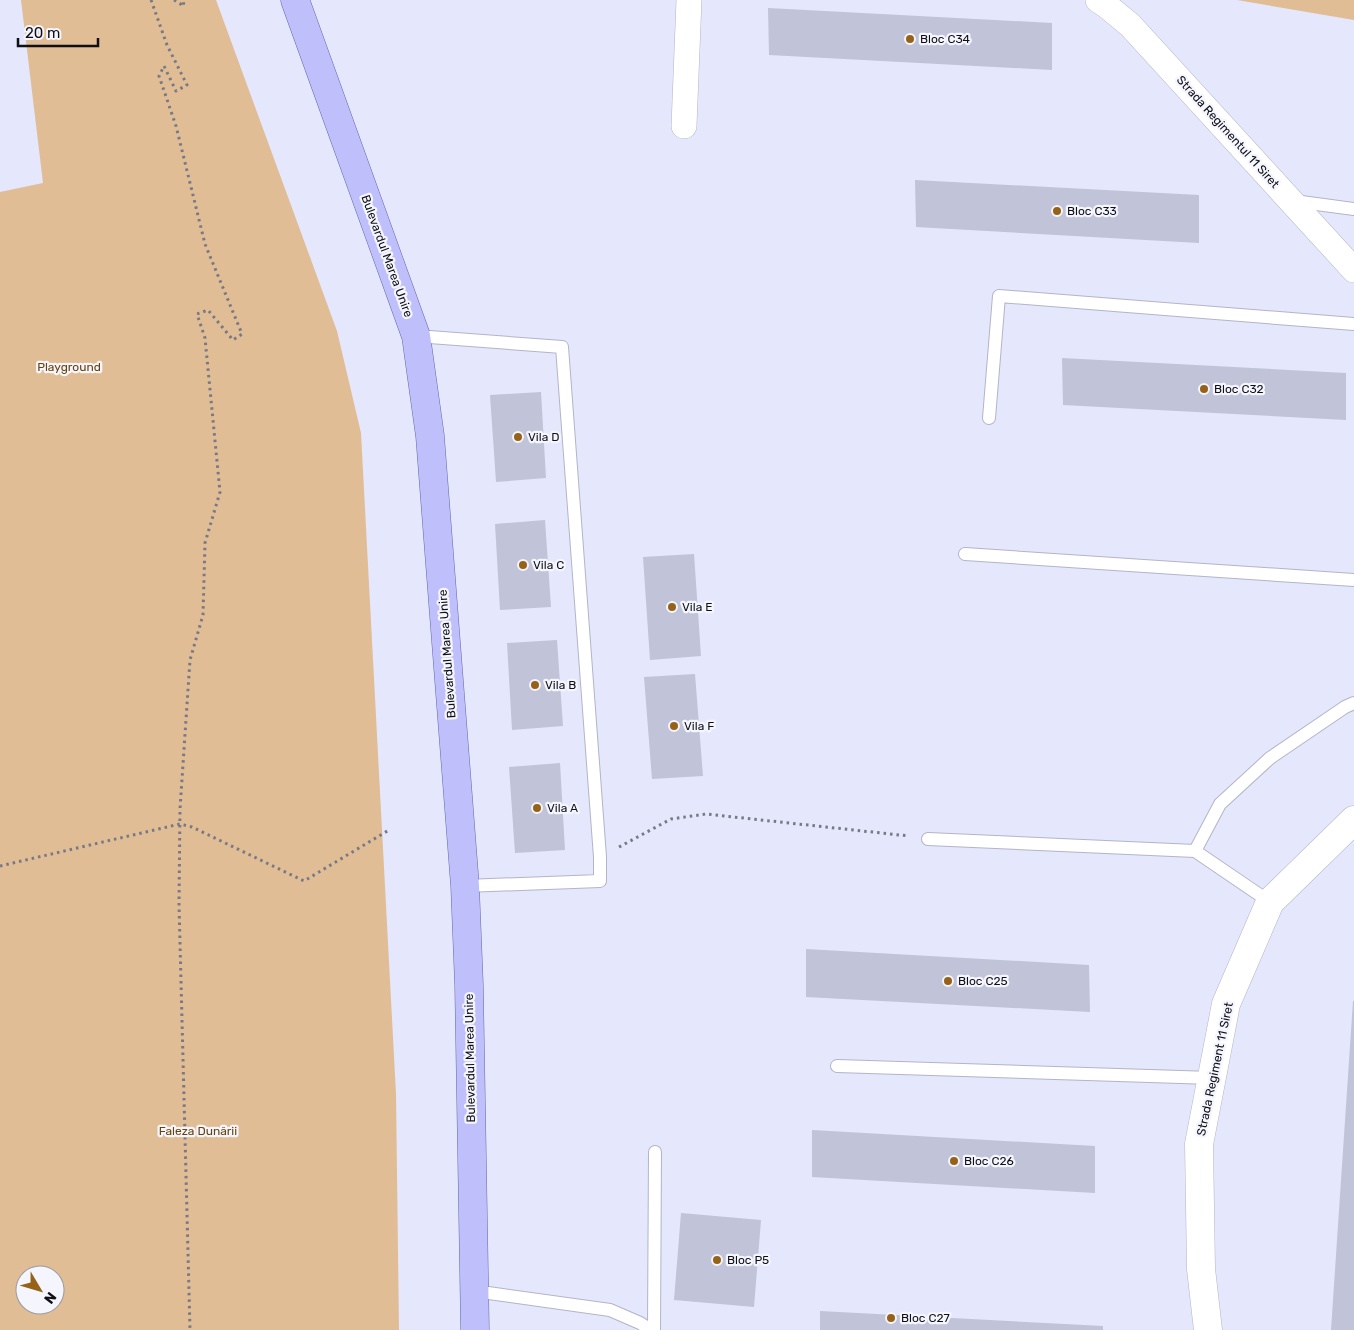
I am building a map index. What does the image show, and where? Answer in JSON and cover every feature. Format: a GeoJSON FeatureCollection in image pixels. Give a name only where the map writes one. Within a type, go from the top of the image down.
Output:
{"type":"FeatureCollection","features":[{"type":"Feature","properties":{"kind":"main road","name":"Bulevardul Marea Unire"},"geometry":{"type":"LineString","coordinates":[[295,0],[416,336],[430,436],[465,886],[469,986],[475,1330]]}},
{"type":"Feature","properties":{"kind":"street"},"geometry":{"type":"LineString","coordinates":[[684,126],[689,0]]}},
{"type":"Feature","properties":{"kind":"street","name":"Strada Regimentul 11 Siret"},"geometry":{"type":"LineString","coordinates":[[1098,0],[1130,25],[1354,270]]}},
{"type":"Feature","properties":{"kind":"street","name":"Strada Regiment 11 Siret"},"geometry":{"type":"LineString","coordinates":[[1208,1330],[1201,1268],[1199,1144],[1226,1004],[1270,902],[1354,820]]}},
{"type":"Feature","properties":{"kind":"lane"},"geometry":{"type":"LineString","coordinates":[[1291,201],[1354,209]]}},
{"type":"Feature","properties":{"kind":"lane"},"geometry":{"type":"LineString","coordinates":[[989,418],[999,296],[1354,324]]}},
{"type":"Feature","properties":{"kind":"lane"},"geometry":{"type":"LineString","coordinates":[[416,336],[562,347],[600,857],[600,881],[465,886]]}},
{"type":"Feature","properties":{"kind":"lane"},"geometry":{"type":"LineString","coordinates":[[964,554],[1354,580]]}},
{"type":"Feature","properties":{"kind":"lane"},"geometry":{"type":"LineString","coordinates":[[1195,851],[1220,804],[1227,797],[1270,758],[1345,707],[1354,703]]}},
{"type":"Feature","properties":{"kind":"lane"},"geometry":{"type":"LineString","coordinates":[[928,839],[1195,851],[1270,902]]}},
{"type":"Feature","properties":{"kind":"lane"},"geometry":{"type":"LineString","coordinates":[[838,1066],[1212,1078]]}},
{"type":"Feature","properties":{"kind":"lane"},"geometry":{"type":"LineString","coordinates":[[474,1291],[610,1310],[653,1330],[654,1152]]}},
{"type":"Feature","properties":{"kind":"path"},"geometry":{"type":"LineString","coordinates":[[151,0],[167,45],[187,86],[176,91],[164,66],[159,76],[176,126],[205,244],[242,334],[233,340],[208,310],[197,314],[205,338],[220,492],[205,543],[203,615],[190,660],[180,824],[179,904],[190,1330]]}},
{"type":"Feature","properties":{"kind":"path"},"geometry":{"type":"LineString","coordinates":[[174,0],[184,6],[183,0]]}},
{"type":"Feature","properties":{"kind":"path"},"geometry":{"type":"LineString","coordinates":[[600,857],[672,819],[706,814],[928,839]]}},
{"type":"Feature","properties":{"kind":"path"},"geometry":{"type":"LineString","coordinates":[[0,866],[180,824],[192,827],[304,882],[389,830]]}},
{"type":"Feature","properties":{"kind":"green space","name":"Faleza Dunării"},"geometry":{"type":"Polygon","coordinates":[[[21,0],[216,0],[337,331],[361,433],[396,1094],[399,1330],[0,1330],[0,192],[43,183],[21,0]]]}},
{"type":"Feature","properties":{"kind":"green space"},"geometry":{"type":"Polygon","coordinates":[[[1237,0],[1354,0],[1354,20],[1237,0]]]}},
{"type":"Feature","properties":{"kind":"building","name":"Bloc C34"},"geometry":{"type":"Polygon","coordinates":[[[768,8],[1052,23],[1052,70],[769,55],[768,8]]]}},
{"type":"Feature","properties":{"kind":"building","name":"Bloc C33"},"geometry":{"type":"Polygon","coordinates":[[[915,180],[1199,195],[1199,243],[916,227],[915,180]]]}},
{"type":"Feature","properties":{"kind":"building","name":"Bloc C32"},"geometry":{"type":"Polygon","coordinates":[[[1062,358],[1346,373],[1346,420],[1063,405],[1062,358]]]}},
{"type":"Feature","properties":{"kind":"building","name":"Vila D"},"geometry":{"type":"Polygon","coordinates":[[[541,392],[546,478],[496,482],[490,395],[541,392]]]}},
{"type":"Feature","properties":{"kind":"building","name":"Vila C"},"geometry":{"type":"Polygon","coordinates":[[[545,520],[551,607],[500,610],[495,524],[545,520]]]}},
{"type":"Feature","properties":{"kind":"building","name":"Vila E"},"geometry":{"type":"Polygon","coordinates":[[[694,554],[701,656],[650,660],[643,557],[694,554]]]}},
{"type":"Feature","properties":{"kind":"building","name":"Vila B"},"geometry":{"type":"Polygon","coordinates":[[[557,640],[563,726],[512,730],[507,643],[557,640]]]}},
{"type":"Feature","properties":{"kind":"building","name":"Vila F"},"geometry":{"type":"Polygon","coordinates":[[[695,674],[703,776],[652,779],[644,677],[695,674]]]}},
{"type":"Feature","properties":{"kind":"building","name":"Vila A"},"geometry":{"type":"Polygon","coordinates":[[[560,763],[565,850],[515,853],[509,767],[560,763]]]}},
{"type":"Feature","properties":{"kind":"building","name":"Bloc C25"},"geometry":{"type":"Polygon","coordinates":[[[806,949],[1089,965],[1090,1012],[806,997],[806,949]]]}},
{"type":"Feature","properties":{"kind":"building"},"geometry":{"type":"Polygon","coordinates":[[[1353,1001],[1354,1330],[1331,1330],[1353,1001]]]}},
{"type":"Feature","properties":{"kind":"building","name":"Bloc C26"},"geometry":{"type":"Polygon","coordinates":[[[812,1130],[1095,1146],[1095,1193],[812,1177],[812,1130]]]}},
{"type":"Feature","properties":{"kind":"building","name":"Bloc P5"},"geometry":{"type":"Polygon","coordinates":[[[681,1213],[761,1220],[754,1307],[674,1300],[681,1213]]]}},
{"type":"Feature","properties":{"kind":"building","name":"Bloc C27"},"geometry":{"type":"Polygon","coordinates":[[[820,1311],[1103,1326],[1103,1330],[820,1330],[820,1311]]]}},
{"type":"Feature","properties":{"kind":"place","name":"Bloc C34"},"geometry":{"type":"Point","coordinates":[910,39]}},
{"type":"Feature","properties":{"kind":"place","name":"Bloc C33"},"geometry":{"type":"Point","coordinates":[1057,211]}},
{"type":"Feature","properties":{"kind":"place","name":"Bloc C32"},"geometry":{"type":"Point","coordinates":[1204,389]}},
{"type":"Feature","properties":{"kind":"place","name":"Vila D"},"geometry":{"type":"Point","coordinates":[518,437]}},
{"type":"Feature","properties":{"kind":"place","name":"Vila C"},"geometry":{"type":"Point","coordinates":[523,565]}},
{"type":"Feature","properties":{"kind":"place","name":"Vila E"},"geometry":{"type":"Point","coordinates":[672,607]}},
{"type":"Feature","properties":{"kind":"place","name":"Vila B"},"geometry":{"type":"Point","coordinates":[535,685]}},
{"type":"Feature","properties":{"kind":"place","name":"Vila F"},"geometry":{"type":"Point","coordinates":[674,726]}},
{"type":"Feature","properties":{"kind":"place","name":"Vila A"},"geometry":{"type":"Point","coordinates":[537,808]}},
{"type":"Feature","properties":{"kind":"place","name":"Bloc C25"},"geometry":{"type":"Point","coordinates":[948,981]}},
{"type":"Feature","properties":{"kind":"place","name":"Bloc C26"},"geometry":{"type":"Point","coordinates":[954,1161]}},
{"type":"Feature","properties":{"kind":"place","name":"Bloc P5"},"geometry":{"type":"Point","coordinates":[717,1260]}},
{"type":"Feature","properties":{"kind":"place","name":"Bloc C27"},"geometry":{"type":"Point","coordinates":[891,1318]}},
{"type":"Feature","properties":{"kind":"park label","name":"Playground"},"geometry":{"type":"Point","coordinates":[69,367]}}]}
